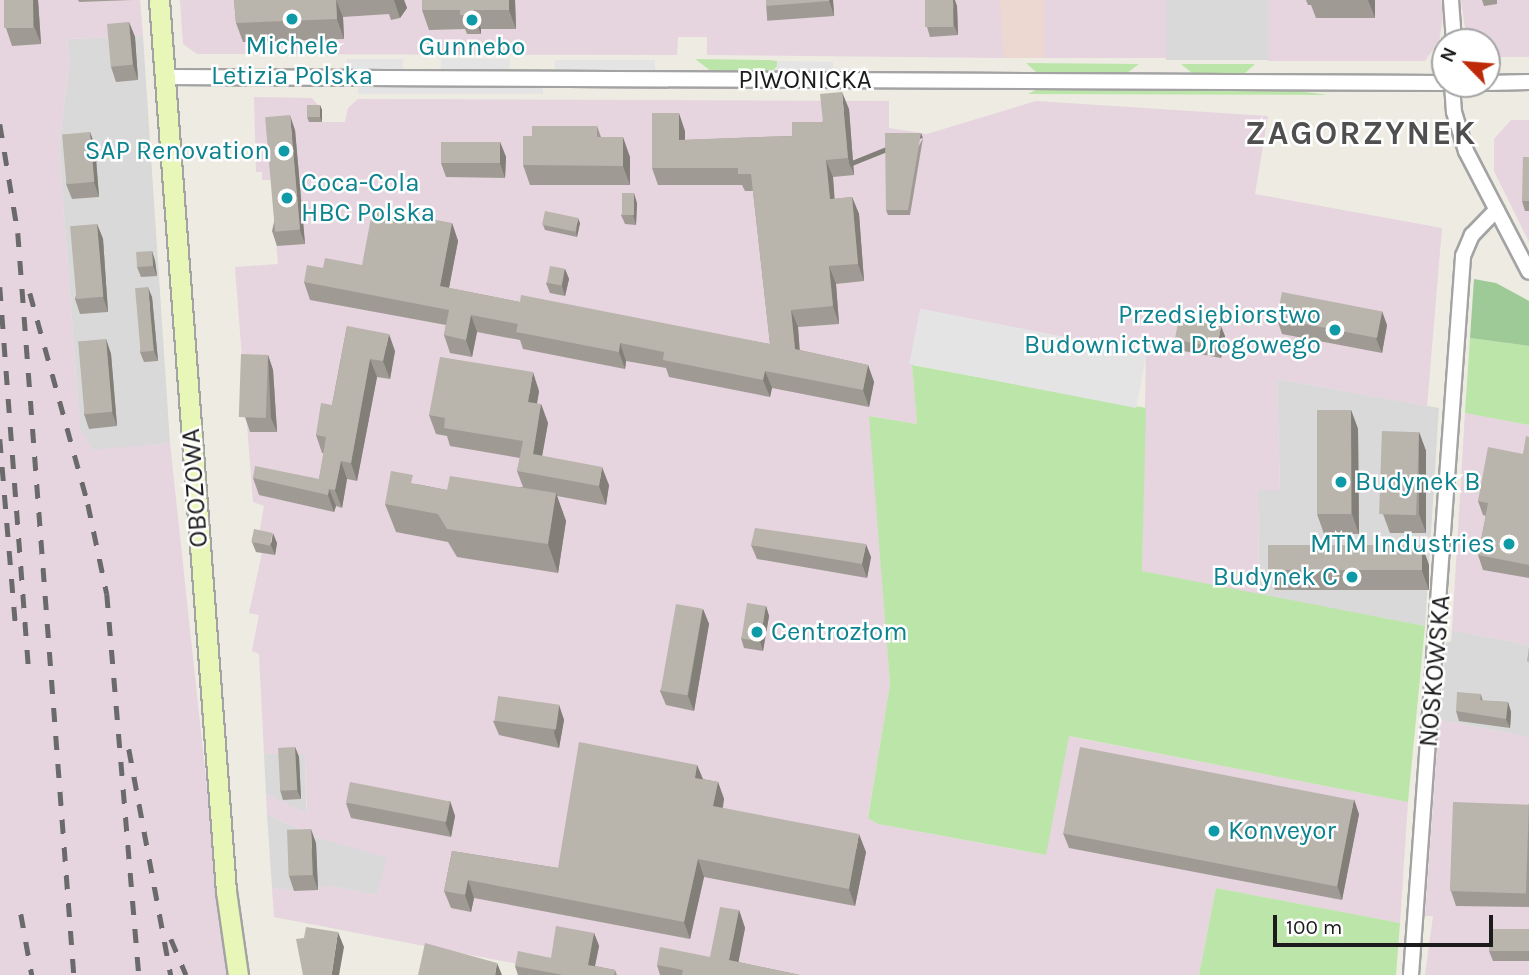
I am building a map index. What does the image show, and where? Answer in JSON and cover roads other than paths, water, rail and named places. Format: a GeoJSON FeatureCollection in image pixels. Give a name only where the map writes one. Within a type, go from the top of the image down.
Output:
{"type":"FeatureCollection","features":[{"type":"Feature","properties":{"kind":"street","name":"OBOZOWA"},"geometry":{"type":"LineString","coordinates":[[159,0],[226,891],[238,975]]}},
{"type":"Feature","properties":{"kind":"street"},"geometry":{"type":"LineString","coordinates":[[1451,0],[1453,28]]}},
{"type":"Feature","properties":{"kind":"street","name":"PIWONICKA"},"geometry":{"type":"LineString","coordinates":[[165,77],[1431,83]]}},
{"type":"Feature","properties":{"kind":"street"},"geometry":{"type":"LineString","coordinates":[[1501,83],[1529,82]]}},
{"type":"Feature","properties":{"kind":"street"},"geometry":{"type":"LineString","coordinates":[[1454,98],[1460,137],[1529,272]]}},
{"type":"Feature","properties":{"kind":"street","name":"NOSKOWSKA"},"geometry":{"type":"LineString","coordinates":[[1411,975],[1463,256],[1472,235],[1496,210]]}},
{"type":"Feature","properties":{"kind":"railway"},"geometry":{"type":"LineString","coordinates":[[0,124],[18,233],[74,975]]}},
{"type":"Feature","properties":{"kind":"railway"},"geometry":{"type":"LineString","coordinates":[[0,287],[29,676]]}},
{"type":"Feature","properties":{"kind":"railway"},"geometry":{"type":"LineString","coordinates":[[30,293],[88,504],[107,594],[139,975]]}},
{"type":"Feature","properties":{"kind":"railway"},"geometry":{"type":"LineString","coordinates":[[0,439],[16,631]]}},
{"type":"Feature","properties":{"kind":"railway"},"geometry":{"type":"LineString","coordinates":[[129,749],[171,975]]}},
{"type":"Feature","properties":{"kind":"railway"},"geometry":{"type":"LineString","coordinates":[[21,914],[32,975]]}},
{"type":"Feature","properties":{"kind":"railway"},"geometry":{"type":"LineString","coordinates":[[171,939],[186,975]]}},
{"type":"Feature","properties":{"kind":"place","name":"Michele Letizia Polska"},"geometry":{"type":"Point","coordinates":[292,19]}},
{"type":"Feature","properties":{"kind":"place","name":"Gunnebo"},"geometry":{"type":"Point","coordinates":[472,20]}},
{"type":"Feature","properties":{"kind":"place","name":"SAP Renovation"},"geometry":{"type":"Point","coordinates":[284,151]}},
{"type":"Feature","properties":{"kind":"place","name":"Coca-Cola HBC Polska"},"geometry":{"type":"Point","coordinates":[287,198]}},
{"type":"Feature","properties":{"kind":"place","name":"Przedsiębiorstwo Budownictwa Drogowego"},"geometry":{"type":"Point","coordinates":[1335,330]}},
{"type":"Feature","properties":{"kind":"place","name":"Budynek B"},"geometry":{"type":"Point","coordinates":[1341,482]}},
{"type":"Feature","properties":{"kind":"place","name":"MTM Industries"},"geometry":{"type":"Point","coordinates":[1509,544]}},
{"type":"Feature","properties":{"kind":"place","name":"Budynek C"},"geometry":{"type":"Point","coordinates":[1352,577]}},
{"type":"Feature","properties":{"kind":"place","name":"Centrozłom"},"geometry":{"type":"Point","coordinates":[757,632]}},
{"type":"Feature","properties":{"kind":"place","name":"Konveyor"},"geometry":{"type":"Point","coordinates":[1214,831]}},
{"type":"Feature","properties":{"kind":"district","name":"ZAGORZYNEK"},"geometry":{"type":"Point","coordinates":[1361,134]}}]}
